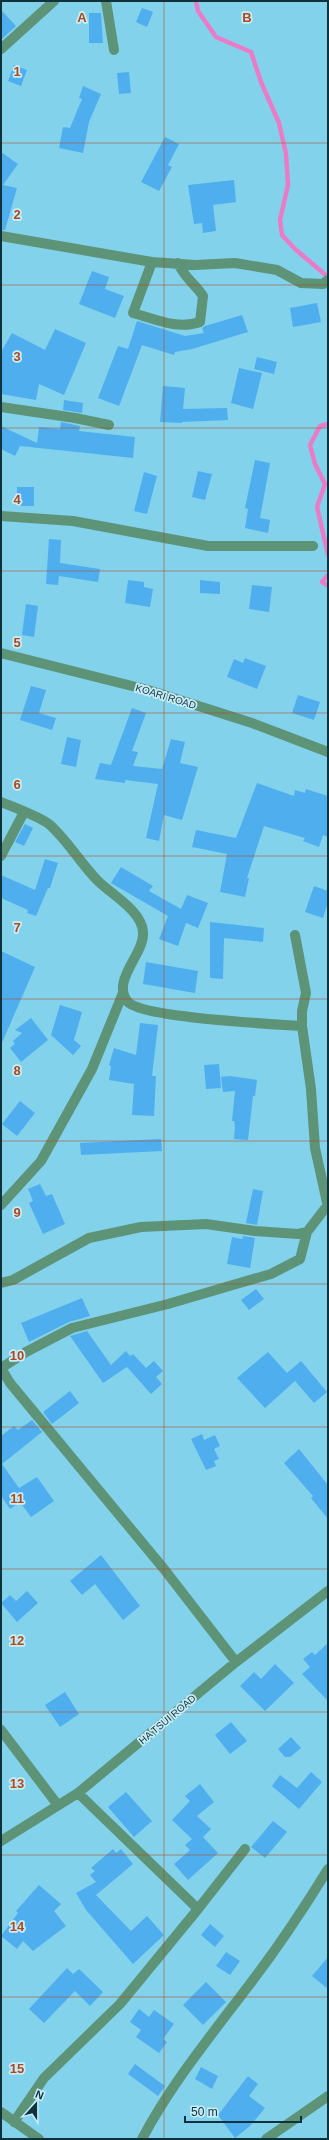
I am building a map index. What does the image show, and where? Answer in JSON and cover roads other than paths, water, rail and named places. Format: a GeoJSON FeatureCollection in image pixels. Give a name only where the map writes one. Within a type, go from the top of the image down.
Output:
{"type":"FeatureCollection","features":[{"type":"Feature","properties":{"kind":"street"},"geometry":{"type":"LineString","coordinates":[[1,49],[54,1]]}},
{"type":"Feature","properties":{"kind":"street"},"geometry":{"type":"LineString","coordinates":[[106,1],[114,50]]}},
{"type":"Feature","properties":{"kind":"street"},"geometry":{"type":"LineString","coordinates":[[1,236],[152,262],[235,262],[277,270],[301,283],[322,284],[328,280]]}},
{"type":"Feature","properties":{"kind":"street"},"geometry":{"type":"LineString","coordinates":[[152,262],[133,313],[179,326],[190,326],[200,322],[203,296],[192,281],[182,273],[178,263]]}},
{"type":"Feature","properties":{"kind":"street"},"geometry":{"type":"LineString","coordinates":[[1,407],[75,418],[109,425]]}},
{"type":"Feature","properties":{"kind":"street"},"geometry":{"type":"LineString","coordinates":[[1,516],[73,521],[208,546],[313,546]]}},
{"type":"Feature","properties":{"kind":"street","name":"KOARI ROAD"},"geometry":{"type":"LineString","coordinates":[[1,653],[148,690],[252,723],[328,752]]}},
{"type":"Feature","properties":{"kind":"street"},"geometry":{"type":"LineString","coordinates":[[1,802],[50,824],[98,880],[134,912],[143,931],[142,943],[124,980],[123,992],[92,1069],[41,1161],[1,1205]]}},
{"type":"Feature","properties":{"kind":"street"},"geometry":{"type":"LineString","coordinates":[[1,856],[24,812]]}},
{"type":"Feature","properties":{"kind":"street"},"geometry":{"type":"LineString","coordinates":[[236,1662],[145,1546],[10,1383],[1,1368],[26,1352],[72,1328],[168,1304],[271,1274],[300,1259],[307,1232],[328,1207],[315,1148],[311,1089],[302,1026],[302,1011],[306,993],[295,935]]}},
{"type":"Feature","properties":{"kind":"street"},"geometry":{"type":"LineString","coordinates":[[123,992],[129,1003],[142,1010],[302,1026]]}},
{"type":"Feature","properties":{"kind":"street"},"geometry":{"type":"LineString","coordinates":[[1,1283],[13,1280],[89,1238],[141,1227],[206,1224],[255,1231],[298,1234],[307,1232]]}},
{"type":"Feature","properties":{"kind":"street","name":"HA TSUI ROAD"},"geometry":{"type":"LineString","coordinates":[[1,1841],[57,1804],[78,1793],[236,1662],[328,1591]]}},
{"type":"Feature","properties":{"kind":"street"},"geometry":{"type":"LineString","coordinates":[[1,1730],[57,1804]]}},
{"type":"Feature","properties":{"kind":"street"},"geometry":{"type":"LineString","coordinates":[[78,1793],[198,1910]]}},
{"type":"Feature","properties":{"kind":"street"},"geometry":{"type":"LineString","coordinates":[[14,2122],[44,2078],[120,2004],[198,1910],[245,1849]]}},
{"type":"Feature","properties":{"kind":"street"},"geometry":{"type":"LineString","coordinates":[[142,2139],[156,2113],[189,2062],[241,1996],[305,1905],[328,1869]]}},
{"type":"Feature","properties":{"kind":"street"},"geometry":{"type":"LineString","coordinates":[[266,2139],[328,2096]]}},
{"type":"Feature","properties":{"kind":"street"},"geometry":{"type":"LineString","coordinates":[[1,2112],[39,2139]]}},
{"type":"Feature","properties":{"kind":"waterway"},"geometry":{"type":"LineString","coordinates":[[196,1],[198,11],[216,37],[251,52],[261,82],[279,123],[286,154],[288,185],[280,220],[282,235],[295,249],[328,277]]}},
{"type":"Feature","properties":{"kind":"waterway"},"geometry":{"type":"LineString","coordinates":[[328,424],[320,426],[310,445],[315,464],[325,484],[317,507],[328,555]]}},
{"type":"Feature","properties":{"kind":"waterway"},"geometry":{"type":"LineString","coordinates":[[328,575],[322,582],[328,586]]}}]}
